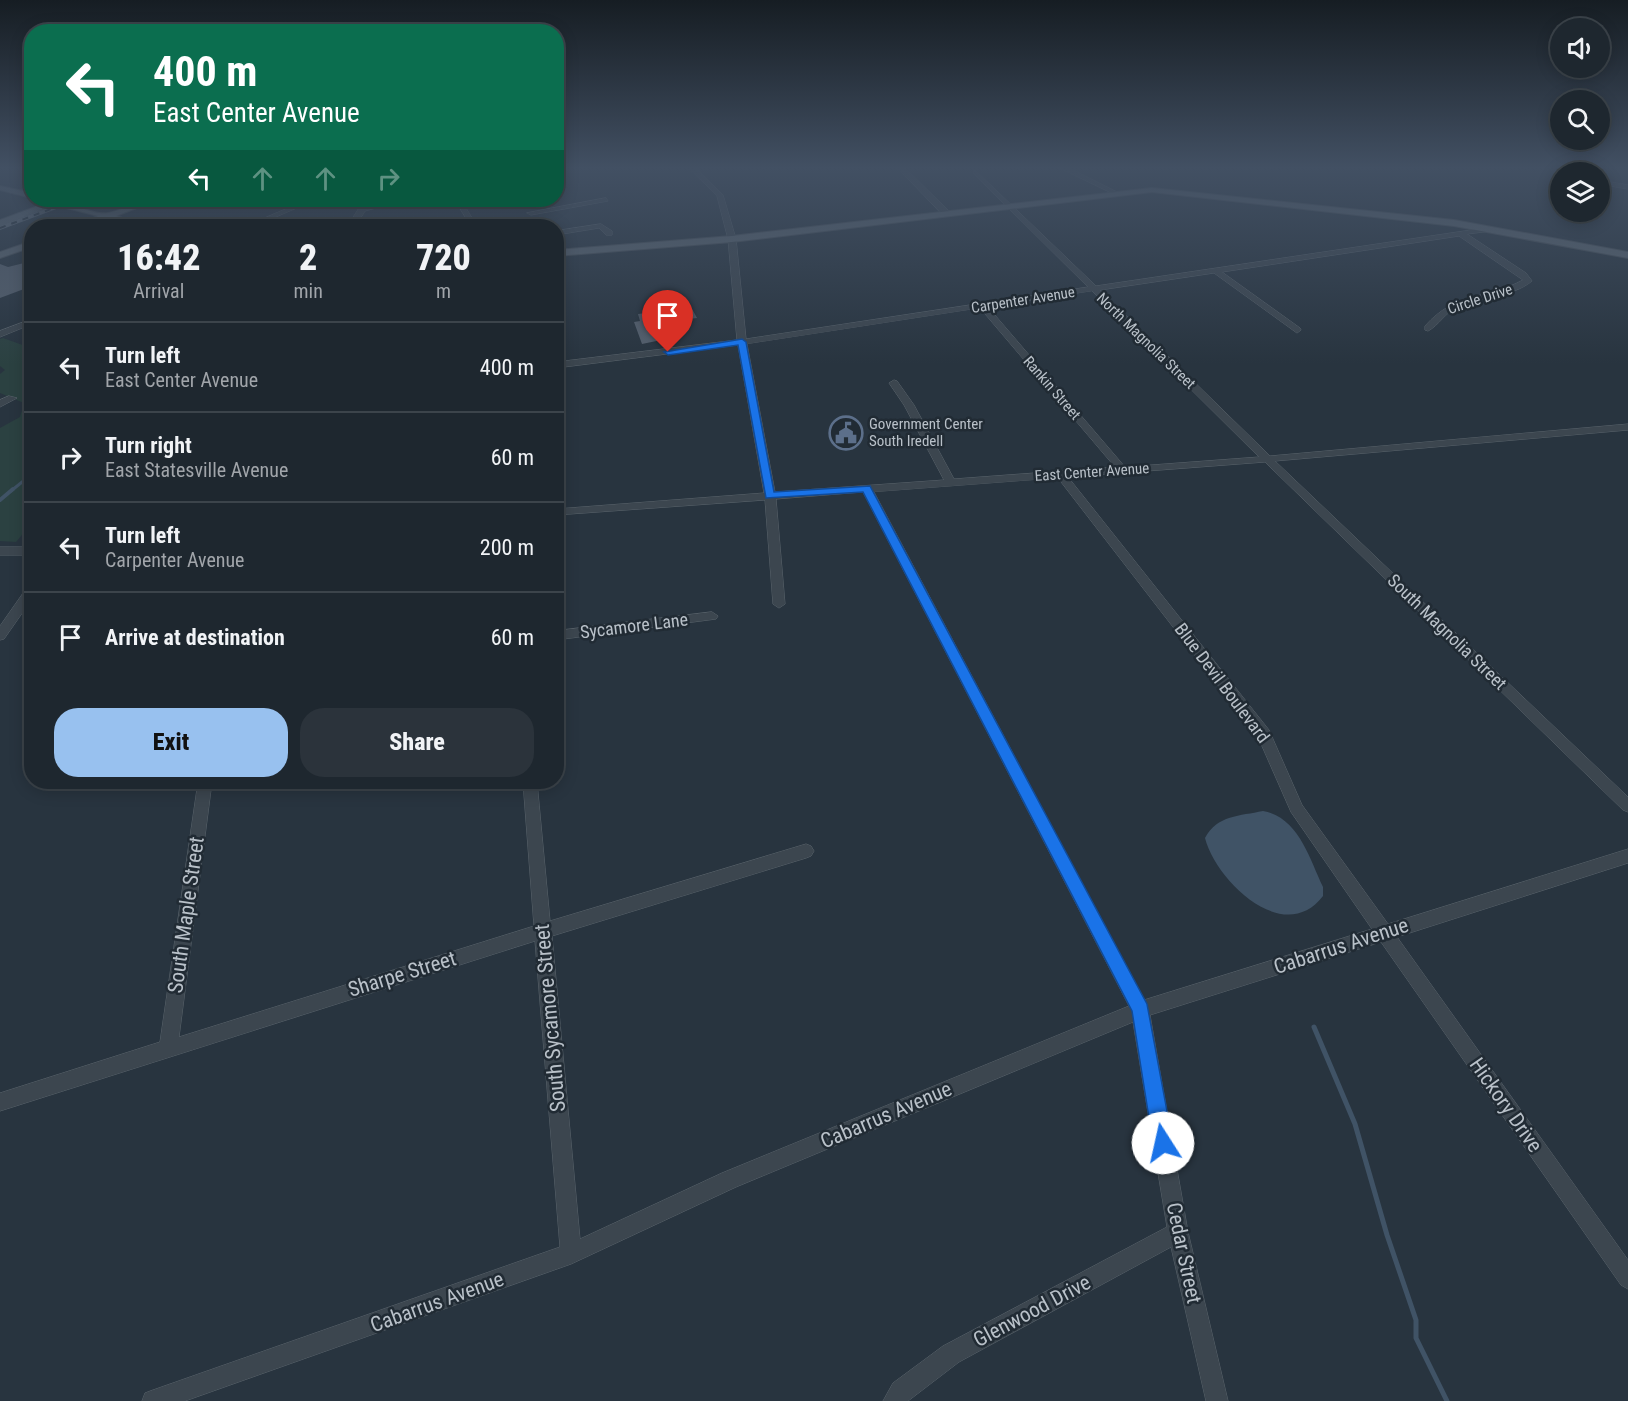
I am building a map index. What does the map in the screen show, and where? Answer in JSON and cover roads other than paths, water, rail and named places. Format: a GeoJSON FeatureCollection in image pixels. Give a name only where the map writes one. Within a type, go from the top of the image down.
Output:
{"type":"FeatureCollection","features":[{"type":"Feature","properties":{"kind":"main road"},"geometry":{"type":"LineString","coordinates":[[564,252],[780,233]]}},
{"type":"Feature","properties":{"kind":"main road"},"geometry":{"type":"LineString","coordinates":[[1512,233],[1628,255]]}},
{"type":"Feature","properties":{"kind":"main road"},"geometry":{"type":"LineString","coordinates":[[0,255],[24,247]]}},
{"type":"Feature","properties":{"kind":"street"},"geometry":{"type":"LineString","coordinates":[[730,233],[742,342],[770,496],[779,604]]}},
{"type":"Feature","properties":{"kind":"street","name":"North Magnolia Street"},"geometry":{"type":"LineString","coordinates":[[1037,233],[1267,459]]}},
{"type":"Feature","properties":{"kind":"street","name":"Carpenter Avenue"},"geometry":{"type":"LineString","coordinates":[[564,364],[742,342],[1458,233]]}},
{"type":"Feature","properties":{"kind":"street","name":"Circle Drive"},"geometry":{"type":"LineString","coordinates":[[1428,328],[1438,313],[1453,305],[1528,282],[1523,275],[1461,233]]}},
{"type":"Feature","properties":{"kind":"street"},"geometry":{"type":"LineString","coordinates":[[1216,271],[1297,330]]}},
{"type":"Feature","properties":{"kind":"street","name":"Rankin Street"},"geometry":{"type":"LineString","coordinates":[[982,306],[1122,470]]}},
{"type":"Feature","properties":{"kind":"street"},"geometry":{"type":"LineString","coordinates":[[0,334],[24,324]]}},
{"type":"Feature","properties":{"kind":"street"},"geometry":{"type":"LineString","coordinates":[[894,383],[909,405],[950,482]]}},
{"type":"Feature","properties":{"kind":"street"},"geometry":{"type":"LineString","coordinates":[[0,404],[12,398]]}},
{"type":"Feature","properties":{"kind":"street","name":"East Center Avenue"},"geometry":{"type":"LineString","coordinates":[[564,511],[1267,459],[1628,427]]}},
{"type":"Feature","properties":{"kind":"street","name":"South Magnolia Street"},"geometry":{"type":"LineString","coordinates":[[1267,459],[1628,806]]}},
{"type":"Feature","properties":{"kind":"street","name":"Blue Devil Boulevard"},"geometry":{"type":"LineString","coordinates":[[1060,474],[1264,734],[1296,808],[1385,932]]}},
{"type":"Feature","properties":{"kind":"street","name":"Cedar Street"},"geometry":{"type":"LineString","coordinates":[[867,489],[1140,1010],[1178,1232],[1217,1401]]}},
{"type":"Feature","properties":{"kind":"street"},"geometry":{"type":"LineString","coordinates":[[0,551],[24,551]]}},
{"type":"Feature","properties":{"kind":"street"},"geometry":{"type":"LineString","coordinates":[[0,636],[24,601]]}},
{"type":"Feature","properties":{"kind":"street","name":"Sycamore Lane"},"geometry":{"type":"LineString","coordinates":[[564,635],[712,616]]}},
{"type":"Feature","properties":{"kind":"street","name":"South Maple Street"},"geometry":{"type":"LineString","coordinates":[[168,1048],[204,789]]}},
{"type":"Feature","properties":{"kind":"street","name":"South Sycamore Street"},"geometry":{"type":"LineString","coordinates":[[531,789],[571,1254]]}},
{"type":"Feature","properties":{"kind":"street","name":"Sharpe Street"},"geometry":{"type":"LineString","coordinates":[[0,1102],[543,931],[806,851]]}},
{"type":"Feature","properties":{"kind":"street","name":"Cabarrus Avenue"},"geometry":{"type":"LineString","coordinates":[[153,1401],[571,1254],[729,1180],[1140,1010],[1628,856]]}},
{"type":"Feature","properties":{"kind":"street","name":"Hickory Drive"},"geometry":{"type":"LineString","coordinates":[[1385,932],[1628,1278]]}},
{"type":"Feature","properties":{"kind":"street","name":"Glenwood Drive"},"geometry":{"type":"LineString","coordinates":[[894,1401],[901,1391],[951,1354],[1178,1232]]}},
{"type":"Feature","properties":{"kind":"water"},"geometry":{"type":"Polygon","coordinates":[[[1263,811],[1275,815],[1294,830],[1313,864],[1323,887],[1323,896],[1307,910],[1290,914],[1271,911],[1254,902],[1237,889],[1212,855],[1205,838],[1210,830],[1230,818],[1263,811]]]}},
{"type":"Feature","properties":{"kind":"waterway"},"geometry":{"type":"LineString","coordinates":[[11,491],[24,480]]}},
{"type":"Feature","properties":{"kind":"waterway"},"geometry":{"type":"LineString","coordinates":[[0,500],[13,489]]}},
{"type":"Feature","properties":{"kind":"waterway"},"geometry":{"type":"LineString","coordinates":[[1314,1027],[1355,1124],[1387,1235],[1416,1320],[1416,1338],[1447,1401]]}},
{"type":"Feature","properties":{"kind":"place","name":"Government Center South Iredell"},"geometry":{"type":"Point","coordinates":[846,433]}}]}
